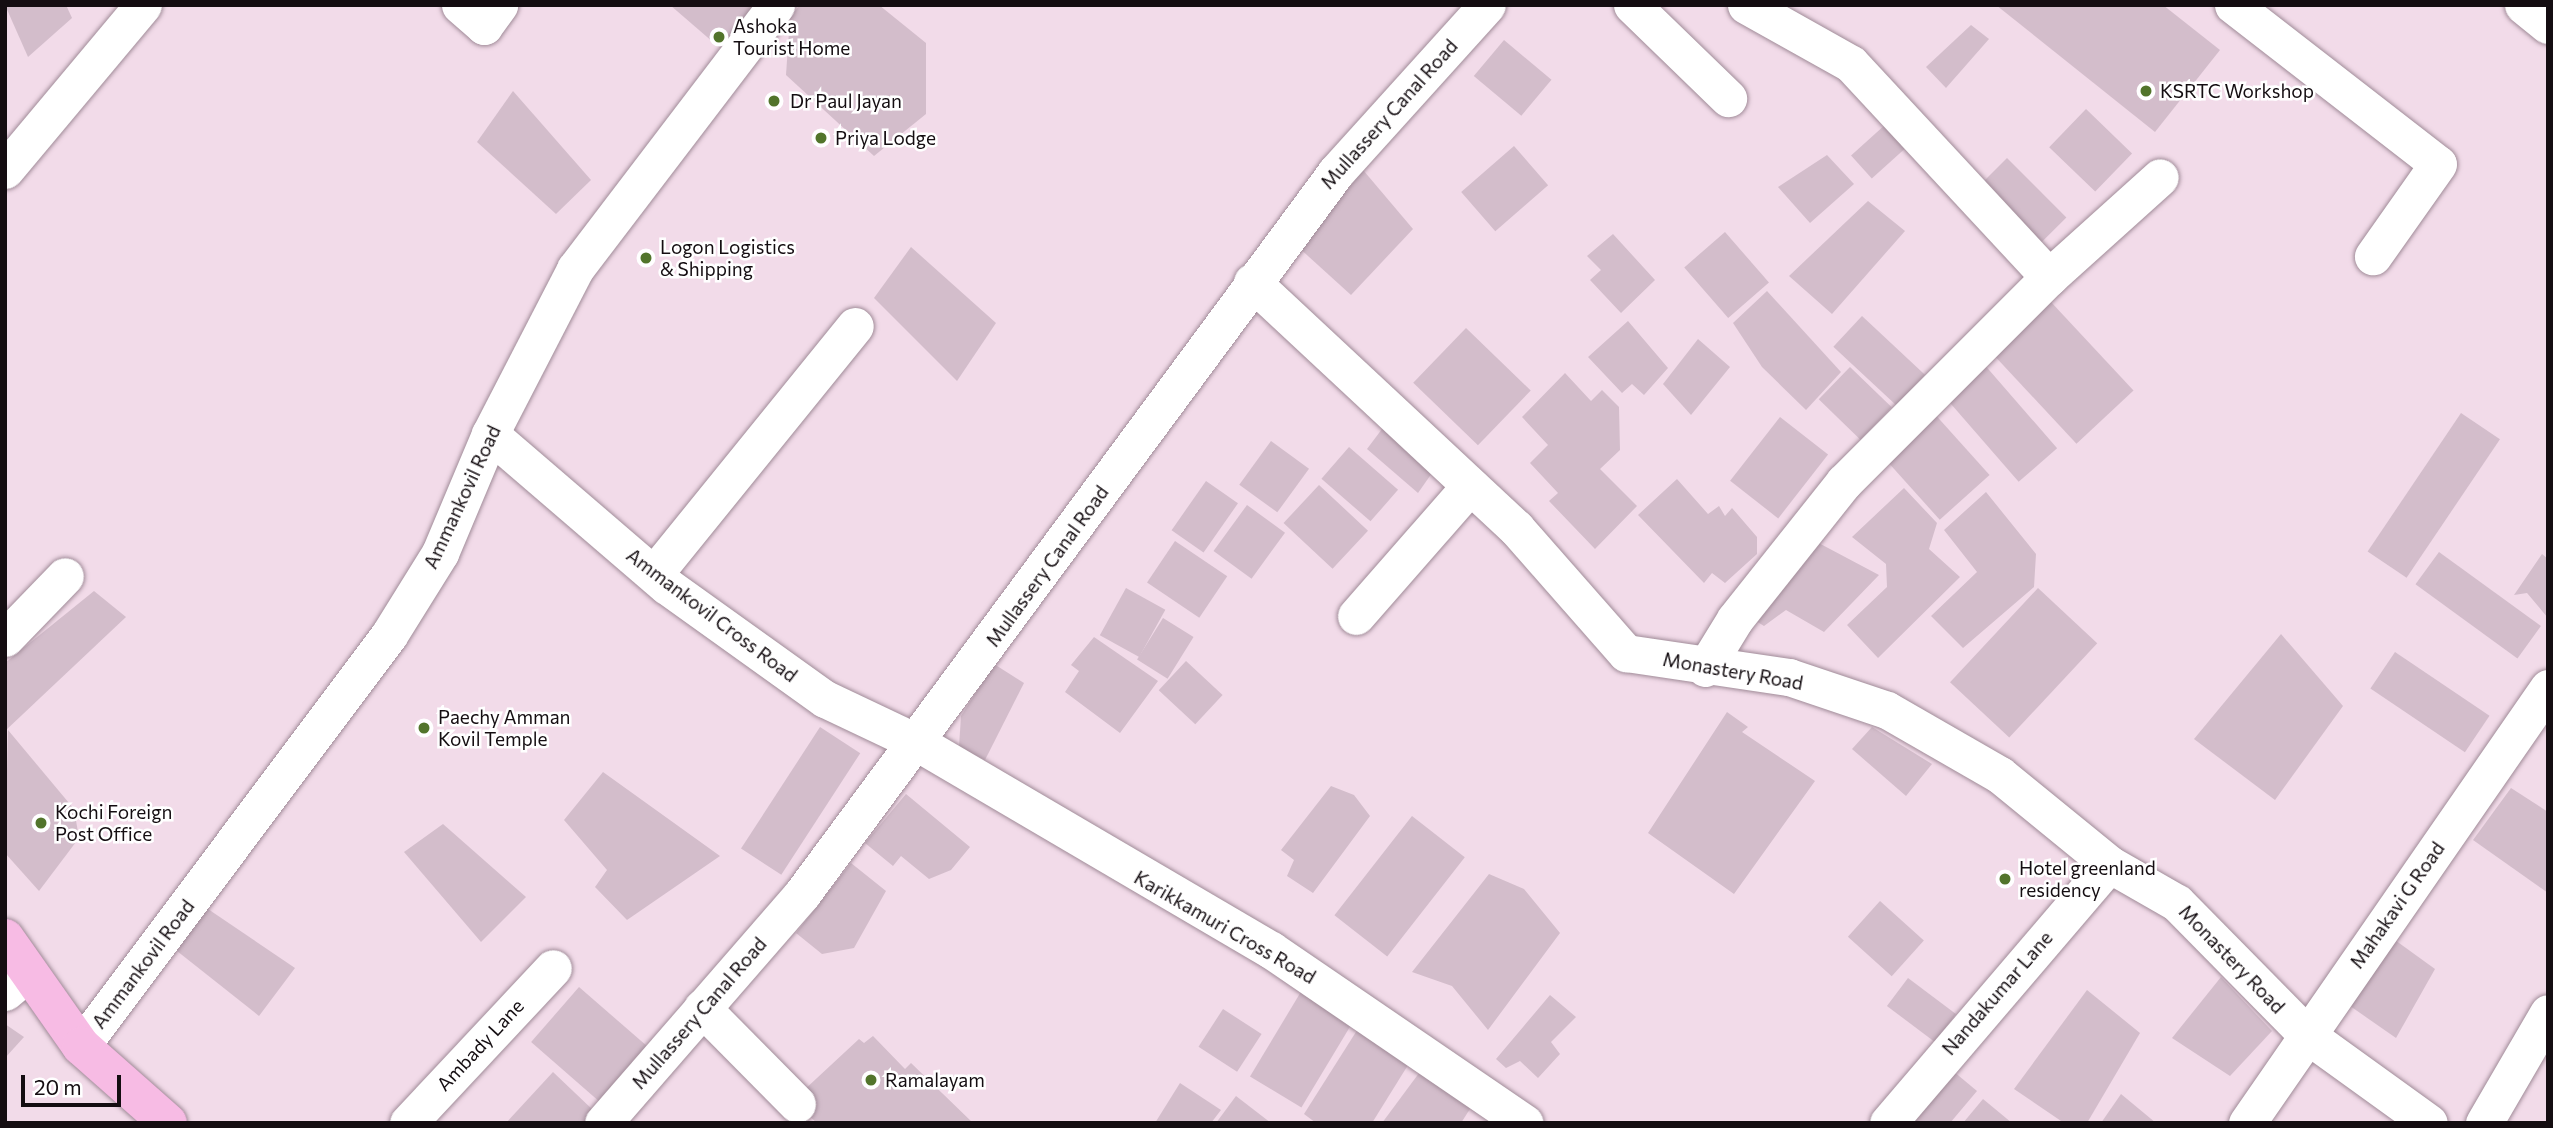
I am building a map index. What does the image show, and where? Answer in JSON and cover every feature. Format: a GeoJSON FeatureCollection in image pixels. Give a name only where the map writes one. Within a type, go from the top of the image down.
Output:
{"type":"FeatureCollection","features":[{"type":"Feature","properties":{"kind":"main road"},"geometry":{"type":"LineString","coordinates":[[5,938],[15,983],[168,1123]]}},
{"type":"Feature","properties":{"kind":"street"},"geometry":{"type":"LineString","coordinates":[[5,170],[143,5]]}},
{"type":"Feature","properties":{"kind":"street"},"geometry":{"type":"LineString","coordinates":[[460,5],[484,26],[499,5]]}},
{"type":"Feature","properties":{"kind":"street","name":"Ammankovil Road"},"geometry":{"type":"LineString","coordinates":[[81,1046],[389,635],[440,553],[490,434],[575,270],[776,5]]}},
{"type":"Feature","properties":{"kind":"street","name":"Mullassery Canal Road"},"geometry":{"type":"LineString","coordinates":[[603,1123],[802,894],[918,743],[1252,282],[1336,172],[1487,5]]}},
{"type":"Feature","properties":{"kind":"street"},"geometry":{"type":"LineString","coordinates":[[1632,5],[1728,98]]}},
{"type":"Feature","properties":{"kind":"street"},"geometry":{"type":"LineString","coordinates":[[1746,5],[1851,64],[2049,277]]}},
{"type":"Feature","properties":{"kind":"street"},"geometry":{"type":"LineString","coordinates":[[2232,5],[2438,164],[2373,256]]}},
{"type":"Feature","properties":{"kind":"street"},"geometry":{"type":"LineString","coordinates":[[2523,5],[2548,25]]}},
{"type":"Feature","properties":{"kind":"street"},"geometry":{"type":"LineString","coordinates":[[1705,668],[1735,619],[1844,482],[2049,277],[2160,177]]}},
{"type":"Feature","properties":{"kind":"street","name":"Monastery Road"},"geometry":{"type":"LineString","coordinates":[[1252,282],[1516,528],[1626,653],[1705,668],[1788,677],[1887,710],[2000,775],[2109,864],[2177,902],[2307,1035],[2429,1123]]}},
{"type":"Feature","properties":{"kind":"street"},"geometry":{"type":"LineString","coordinates":[[654,574],[855,326]]}},
{"type":"Feature","properties":{"kind":"street","name":"Ammankovil Cross Road"},"geometry":{"type":"LineString","coordinates":[[490,434],[654,574],[825,699],[918,743]]}},
{"type":"Feature","properties":{"kind":"street"},"geometry":{"type":"LineString","coordinates":[[1356,616],[1470,486]]}},
{"type":"Feature","properties":{"kind":"street"},"geometry":{"type":"LineString","coordinates":[[5,638],[65,576]]}},
{"type":"Feature","properties":{"kind":"street","name":"Mahakavi G Road"},"geometry":{"type":"LineString","coordinates":[[2247,1123],[2548,688]]}},
{"type":"Feature","properties":{"kind":"street","name":"Karikkamuri Cross Road"},"geometry":{"type":"LineString","coordinates":[[918,743],[1271,950],[1525,1123]]}},
{"type":"Feature","properties":{"kind":"street","name":"Nandakumar Lane"},"geometry":{"type":"LineString","coordinates":[[1888,1123],[2109,864]]}},
{"type":"Feature","properties":{"kind":"street","name":"Ambady Lane"},"geometry":{"type":"LineString","coordinates":[[408,1123],[553,968]]}},
{"type":"Feature","properties":{"kind":"street"},"geometry":{"type":"LineString","coordinates":[[702,1008],[797,1104]]}},
{"type":"Feature","properties":{"kind":"street"},"geometry":{"type":"LineString","coordinates":[[2484,1123],[2548,1013]]}},
{"type":"Feature","properties":{"kind":"building"},"geometry":{"type":"Polygon","coordinates":[[[5,5],[66,5],[72,18],[28,57],[5,5]]]}},
{"type":"Feature","properties":{"kind":"building","name":"Ashoka Tourist Home"},"geometry":{"type":"Polygon","coordinates":[[[670,5],[759,5],[721,49],[670,5]]]}},
{"type":"Feature","properties":{"kind":"building"},"geometry":{"type":"Polygon","coordinates":[[[800,5],[879,5],[926,43],[926,114],[874,156],[786,75],[790,17],[800,5]]]}},
{"type":"Feature","properties":{"kind":"building","name":"KSRTC Workshop"},"geometry":{"type":"Polygon","coordinates":[[[1996,5],[2163,5],[2220,50],[2155,132],[1996,5]]]}},
{"type":"Feature","properties":{"kind":"building"},"geometry":{"type":"Polygon","coordinates":[[[1971,25],[1989,39],[1946,88],[1926,67],[1971,25]]]}},
{"type":"Feature","properties":{"kind":"building"},"geometry":{"type":"Polygon","coordinates":[[[1504,40],[1551,80],[1521,116],[1474,76],[1504,40]]]}},
{"type":"Feature","properties":{"kind":"building"},"geometry":{"type":"Polygon","coordinates":[[[513,91],[591,180],[556,214],[477,142],[513,91]]]}},
{"type":"Feature","properties":{"kind":"building"},"geometry":{"type":"Polygon","coordinates":[[[2086,109],[2132,153],[2095,192],[2049,147],[2086,109]]]}},
{"type":"Feature","properties":{"kind":"building"},"geometry":{"type":"Polygon","coordinates":[[[1886,124],[1907,147],[1872,178],[1851,155],[1886,124]]]}},
{"type":"Feature","properties":{"kind":"building"},"geometry":{"type":"Polygon","coordinates":[[[1514,146],[1548,185],[1495,231],[1461,192],[1514,146]]]}},
{"type":"Feature","properties":{"kind":"building"},"geometry":{"type":"Polygon","coordinates":[[[1827,155],[1854,184],[1810,223],[1778,187],[1827,155]]]}},
{"type":"Feature","properties":{"kind":"building"},"geometry":{"type":"Polygon","coordinates":[[[2007,158],[2066,217],[2037,247],[1977,188],[2007,158]]]}},
{"type":"Feature","properties":{"kind":"building"},"geometry":{"type":"Polygon","coordinates":[[[1358,164],[1413,229],[1351,295],[1297,246],[1358,164]]]}},
{"type":"Feature","properties":{"kind":"building"},"geometry":{"type":"Polygon","coordinates":[[[1868,201],[1905,231],[1832,314],[1789,276],[1868,201]]]}},
{"type":"Feature","properties":{"kind":"building"},"geometry":{"type":"Polygon","coordinates":[[[1725,232],[1769,283],[1728,318],[1684,267],[1725,232]]]}},
{"type":"Feature","properties":{"kind":"building"},"geometry":{"type":"Polygon","coordinates":[[[1613,234],[1655,280],[1621,313],[1590,280],[1601,270],[1587,256],[1613,234]]]}},
{"type":"Feature","properties":{"kind":"building"},"geometry":{"type":"Polygon","coordinates":[[[911,247],[996,323],[957,381],[874,298],[911,247]]]}},
{"type":"Feature","properties":{"kind":"building"},"geometry":{"type":"Polygon","coordinates":[[[1767,291],[1841,372],[1806,410],[1762,367],[1733,323],[1767,291]]]}},
{"type":"Feature","properties":{"kind":"building"},"geometry":{"type":"Polygon","coordinates":[[[2051,302],[2134,390],[2076,444],[1994,355],[2051,302]]]}},
{"type":"Feature","properties":{"kind":"building"},"geometry":{"type":"Polygon","coordinates":[[[1862,316],[1925,375],[1896,405],[1833,347],[1862,316]]]}},
{"type":"Feature","properties":{"kind":"building"},"geometry":{"type":"Polygon","coordinates":[[[1628,321],[1668,368],[1644,395],[1632,384],[1622,393],[1588,357],[1628,321]]]}},
{"type":"Feature","properties":{"kind":"building"},"geometry":{"type":"Polygon","coordinates":[[[1466,328],[1531,391],[1478,445],[1413,383],[1466,328]]]}},
{"type":"Feature","properties":{"kind":"building"},"geometry":{"type":"Polygon","coordinates":[[[1698,339],[1730,367],[1691,415],[1663,384],[1698,339]]]}},
{"type":"Feature","properties":{"kind":"building"},"geometry":{"type":"Polygon","coordinates":[[[1983,363],[2057,448],[2019,482],[1945,396],[1983,363]]]}},
{"type":"Feature","properties":{"kind":"building"},"geometry":{"type":"Polygon","coordinates":[[[1850,367],[1892,407],[1860,440],[1819,399],[1850,367]]]}},
{"type":"Feature","properties":{"kind":"building"},"geometry":{"type":"Polygon","coordinates":[[[1565,373],[1591,401],[1602,390],[1619,407],[1620,450],[1600,469],[1637,506],[1595,549],[1549,501],[1558,493],[1530,463],[1548,445],[1522,417],[1565,373]]]}},
{"type":"Feature","properties":{"kind":"building"},"geometry":{"type":"Polygon","coordinates":[[[1932,411],[1990,475],[1940,520],[1882,456],[1932,411]]]}},
{"type":"Feature","properties":{"kind":"building"},"geometry":{"type":"Polygon","coordinates":[[[2461,413],[2500,439],[2407,578],[2368,551],[2461,413]]]}},
{"type":"Feature","properties":{"kind":"building"},"geometry":{"type":"Polygon","coordinates":[[[1780,417],[1828,455],[1778,518],[1730,481],[1780,417]]]}},
{"type":"Feature","properties":{"kind":"building"},"geometry":{"type":"Polygon","coordinates":[[[1385,425],[1439,463],[1418,493],[1367,449],[1385,425]]]}},
{"type":"Feature","properties":{"kind":"building"},"geometry":{"type":"Polygon","coordinates":[[[1271,441],[1309,469],[1277,512],[1239,485],[1271,441]]]}},
{"type":"Feature","properties":{"kind":"building"},"geometry":{"type":"Polygon","coordinates":[[[1349,447],[1398,490],[1371,521],[1321,479],[1349,447]]]}},
{"type":"Feature","properties":{"kind":"building"},"geometry":{"type":"Polygon","coordinates":[[[1677,479],[1708,514],[1719,506],[1725,516],[1732,508],[1757,537],[1757,554],[1725,583],[1712,573],[1704,583],[1638,515],[1677,479]]]}},
{"type":"Feature","properties":{"kind":"building"},"geometry":{"type":"Polygon","coordinates":[[[1206,481],[1238,503],[1204,553],[1172,530],[1206,481]]]}},
{"type":"Feature","properties":{"kind":"building"},"geometry":{"type":"Polygon","coordinates":[[[1319,485],[1368,531],[1333,569],[1284,523],[1319,485]]]}},
{"type":"Feature","properties":{"kind":"building"},"geometry":{"type":"Polygon","coordinates":[[[1904,488],[1937,523],[1929,549],[1960,577],[1878,658],[1847,625],[1887,587],[1886,564],[1852,537],[1904,488]]]}},
{"type":"Feature","properties":{"kind":"building"},"geometry":{"type":"Polygon","coordinates":[[[1986,492],[2036,554],[2034,587],[1963,648],[1931,616],[1977,572],[1944,530],[1986,492]]]}},
{"type":"Feature","properties":{"kind":"building"},"geometry":{"type":"Polygon","coordinates":[[[1247,505],[1285,533],[1252,579],[1213,551],[1247,505]]]}},
{"type":"Feature","properties":{"kind":"building"},"geometry":{"type":"Polygon","coordinates":[[[1813,540],[1879,575],[1824,632],[1786,610],[1764,626],[1743,613],[1813,540]]]}},
{"type":"Feature","properties":{"kind":"building"},"geometry":{"type":"Polygon","coordinates":[[[1175,541],[1227,576],[1199,618],[1147,582],[1175,541]]]}},
{"type":"Feature","properties":{"kind":"building"},"geometry":{"type":"Polygon","coordinates":[[[2439,552],[2541,626],[2517,658],[2415,584],[2439,552]]]}},
{"type":"Feature","properties":{"kind":"building"},"geometry":{"type":"Polygon","coordinates":[[[2542,554],[2548,559],[2548,618],[2527,593],[2514,595],[2542,554]]]}},
{"type":"Feature","properties":{"kind":"building"},"geometry":{"type":"Polygon","coordinates":[[[1126,588],[1165,610],[1139,657],[1100,635],[1126,588]]]}},
{"type":"Feature","properties":{"kind":"building"},"geometry":{"type":"Polygon","coordinates":[[[2038,588],[2097,643],[2009,738],[1950,682],[2038,588]]]}},
{"type":"Feature","properties":{"kind":"building"},"geometry":{"type":"Polygon","coordinates":[[[94,591],[126,617],[5,731],[5,663],[94,591]]]}},
{"type":"Feature","properties":{"kind":"building"},"geometry":{"type":"Polygon","coordinates":[[[1163,618],[1194,637],[1168,679],[1137,660],[1163,618]]]}},
{"type":"Feature","properties":{"kind":"building"},"geometry":{"type":"Polygon","coordinates":[[[2281,634],[2343,706],[2275,800],[2194,739],[2281,634]]]}},
{"type":"Feature","properties":{"kind":"building"},"geometry":{"type":"Polygon","coordinates":[[[1094,637],[1158,681],[1120,733],[1065,692],[1079,671],[1071,665],[1094,637]]]}},
{"type":"Feature","properties":{"kind":"building"},"geometry":{"type":"Polygon","coordinates":[[[2395,652],[2490,716],[2465,752],[2370,688],[2395,652]]]}},
{"type":"Feature","properties":{"kind":"building"},"geometry":{"type":"Polygon","coordinates":[[[1186,661],[1223,695],[1195,724],[1159,690],[1186,661]]]}},
{"type":"Feature","properties":{"kind":"building"},"geometry":{"type":"Polygon","coordinates":[[[994,664],[1024,683],[985,760],[959,747],[961,716],[994,664]]]}},
{"type":"Feature","properties":{"kind":"building"},"geometry":{"type":"Polygon","coordinates":[[[1727,712],[1748,727],[1742,732],[1815,781],[1734,894],[1648,833],[1727,712]]]}},
{"type":"Feature","properties":{"kind":"building"},"geometry":{"type":"Polygon","coordinates":[[[820,727],[860,753],[781,875],[741,849],[820,727]]]}},
{"type":"Feature","properties":{"kind":"building"},"geometry":{"type":"Polygon","coordinates":[[[1872,727],[1932,764],[1906,796],[1852,749],[1872,727]]]}},
{"type":"Feature","properties":{"kind":"building","name":"Kochi Foreign Post Office"},"geometry":{"type":"Polygon","coordinates":[[[8,730],[74,809],[79,838],[39,891],[5,853],[8,730]]]}},
{"type":"Feature","properties":{"kind":"building"},"geometry":{"type":"Polygon","coordinates":[[[603,772],[720,856],[627,920],[595,887],[607,870],[564,820],[603,772]]]}},
{"type":"Feature","properties":{"kind":"building"},"geometry":{"type":"Polygon","coordinates":[[[1331,786],[1354,795],[1370,816],[1313,893],[1287,876],[1294,860],[1281,850],[1331,786]]]}},
{"type":"Feature","properties":{"kind":"building"},"geometry":{"type":"Polygon","coordinates":[[[2511,788],[2548,812],[2548,893],[2473,840],[2511,788]]]}},
{"type":"Feature","properties":{"kind":"building"},"geometry":{"type":"Polygon","coordinates":[[[906,794],[970,847],[951,870],[929,879],[901,856],[893,866],[865,843],[906,794]]]}},
{"type":"Feature","properties":{"kind":"building"},"geometry":{"type":"Polygon","coordinates":[[[1412,816],[1465,857],[1387,957],[1334,915],[1412,816]]]}},
{"type":"Feature","properties":{"kind":"building"},"geometry":{"type":"Polygon","coordinates":[[[443,824],[526,897],[481,942],[404,852],[443,824]]]}},
{"type":"Feature","properties":{"kind":"building"},"geometry":{"type":"Polygon","coordinates":[[[851,863],[886,891],[854,948],[822,954],[796,933],[851,863]]]}},
{"type":"Feature","properties":{"kind":"building"},"geometry":{"type":"Polygon","coordinates":[[[1489,874],[1524,889],[1560,933],[1488,1030],[1452,986],[1412,972],[1489,874]]]}},
{"type":"Feature","properties":{"kind":"building"},"geometry":{"type":"Polygon","coordinates":[[[1880,901],[1924,940],[1892,976],[1848,937],[1880,901]]]}},
{"type":"Feature","properties":{"kind":"building"},"geometry":{"type":"Polygon","coordinates":[[[205,907],[295,968],[259,1016],[177,951],[205,907]]]}},
{"type":"Feature","properties":{"kind":"building"},"geometry":{"type":"Polygon","coordinates":[[[2388,935],[2435,969],[2396,1038],[2340,999],[2388,935]]]}},
{"type":"Feature","properties":{"kind":"building"},"geometry":{"type":"Polygon","coordinates":[[[2221,977],[2272,1031],[2230,1076],[2172,1038],[2221,977]]]}},
{"type":"Feature","properties":{"kind":"building"},"geometry":{"type":"Polygon","coordinates":[[[1908,978],[1956,1014],[1935,1042],[1887,1006],[1908,978]]]}},
{"type":"Feature","properties":{"kind":"building"},"geometry":{"type":"Polygon","coordinates":[[[579,987],[647,1046],[599,1101],[531,1042],[579,987]]]}},
{"type":"Feature","properties":{"kind":"building"},"geometry":{"type":"Polygon","coordinates":[[[1302,990],[1353,1021],[1301,1107],[1250,1077],[1302,990]]]}},
{"type":"Feature","properties":{"kind":"building"},"geometry":{"type":"Polygon","coordinates":[[[2087,990],[2140,1033],[2087,1123],[2064,1123],[2014,1089],[2087,990]]]}},
{"type":"Feature","properties":{"kind":"building"},"geometry":{"type":"Polygon","coordinates":[[[1550,995],[1576,1017],[1551,1042],[1560,1054],[1538,1078],[1520,1061],[1506,1068],[1496,1059],[1550,995]]]}},
{"type":"Feature","properties":{"kind":"building"},"geometry":{"type":"Polygon","coordinates":[[[1223,1009],[1262,1034],[1237,1072],[1198,1047],[1223,1009]]]}},
{"type":"Feature","properties":{"kind":"building"},"geometry":{"type":"Polygon","coordinates":[[[5,1024],[24,1037],[5,1058],[5,1024]]]}},
{"type":"Feature","properties":{"kind":"building"},"geometry":{"type":"Polygon","coordinates":[[[1361,1024],[1413,1057],[1372,1123],[1316,1123],[1304,1114],[1361,1024]]]}},
{"type":"Feature","properties":{"kind":"building","name":"Ramalayam"},"geometry":{"type":"Polygon","coordinates":[[[873,1036],[905,1069],[911,1063],[973,1123],[817,1123],[800,1108],[803,1091],[859,1039],[864,1043],[873,1036]]]}},
{"type":"Feature","properties":{"kind":"building"},"geometry":{"type":"Polygon","coordinates":[[[1425,1065],[1477,1098],[1461,1123],[1382,1123],[1425,1065]]]}},
{"type":"Feature","properties":{"kind":"building"},"geometry":{"type":"Polygon","coordinates":[[[1947,1066],[1977,1091],[1950,1123],[1898,1123],[1947,1066]]]}},
{"type":"Feature","properties":{"kind":"building"},"geometry":{"type":"Polygon","coordinates":[[[553,1072],[594,1111],[583,1123],[506,1123],[553,1072]]]}},
{"type":"Feature","properties":{"kind":"building"},"geometry":{"type":"Polygon","coordinates":[[[1180,1083],[1221,1110],[1211,1123],[1155,1123],[1180,1083]]]}},
{"type":"Feature","properties":{"kind":"building"},"geometry":{"type":"Polygon","coordinates":[[[2121,1094],[2156,1123],[2101,1123],[2121,1094]]]}},
{"type":"Feature","properties":{"kind":"building"},"geometry":{"type":"Polygon","coordinates":[[[1236,1096],[1271,1123],[1216,1123],[1236,1096]]]}},
{"type":"Feature","properties":{"kind":"building"},"geometry":{"type":"Polygon","coordinates":[[[1983,1099],[2012,1123],[1963,1123],[1983,1099]]]}},
{"type":"Feature","properties":{"kind":"place","name":"Ashoka Tourist Home"},"geometry":{"type":"Point","coordinates":[719,37]}},
{"type":"Feature","properties":{"kind":"place","name":"KSRTC Workshop"},"geometry":{"type":"Point","coordinates":[2146,91]}},
{"type":"Feature","properties":{"kind":"place","name":"Dr Paul Jayan"},"geometry":{"type":"Point","coordinates":[774,101]}},
{"type":"Feature","properties":{"kind":"place","name":"Priya Lodge"},"geometry":{"type":"Point","coordinates":[821,138]}},
{"type":"Feature","properties":{"kind":"place","name":"Logon Logistics & Shipping"},"geometry":{"type":"Point","coordinates":[646,258]}},
{"type":"Feature","properties":{"kind":"place","name":"Paechy Amman Kovil Temple"},"geometry":{"type":"Point","coordinates":[424,728]}},
{"type":"Feature","properties":{"kind":"place","name":"Kochi Foreign Post Office"},"geometry":{"type":"Point","coordinates":[41,823]}},
{"type":"Feature","properties":{"kind":"place","name":"Hotel greenland residency"},"geometry":{"type":"Point","coordinates":[2005,879]}},
{"type":"Feature","properties":{"kind":"place","name":"Ramalayam"},"geometry":{"type":"Point","coordinates":[871,1080]}}]}
